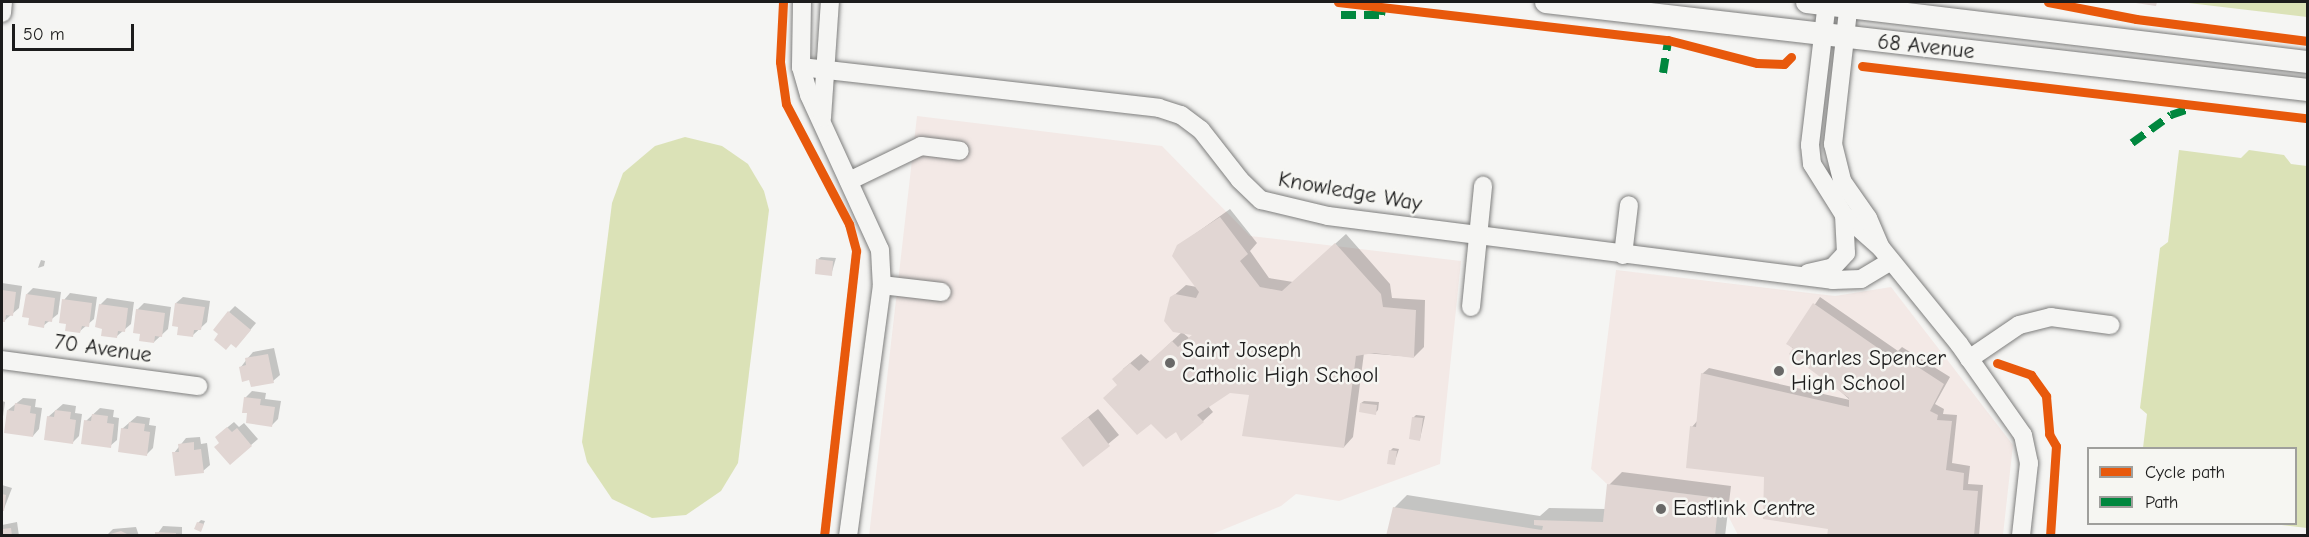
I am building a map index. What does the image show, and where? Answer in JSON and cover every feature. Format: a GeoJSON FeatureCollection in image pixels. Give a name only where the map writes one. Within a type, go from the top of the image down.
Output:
{"type":"FeatureCollection","features":[{"type":"Feature","properties":{"kind":"main road","name":"68 Avenue"},"geometry":{"type":"LineString","coordinates":[[1546,2],[2307,90]]}},
{"type":"Feature","properties":{"kind":"main road","name":"68 Avenue"},"geometry":{"type":"LineString","coordinates":[[1832,3],[2307,62]]}},
{"type":"Feature","properties":{"kind":"street"},"geometry":{"type":"LineString","coordinates":[[2,13],[3,2]]}},
{"type":"Feature","properties":{"kind":"street"},"geometry":{"type":"LineString","coordinates":[[802,2],[801,67],[822,123],[880,250],[882,285],[848,536]]}},
{"type":"Feature","properties":{"kind":"street"},"geometry":{"type":"LineString","coordinates":[[822,123],[823,69],[830,2]]}},
{"type":"Feature","properties":{"kind":"street","name":"Knowledge Way"},"geometry":{"type":"LineString","coordinates":[[1832,3],[1822,35],[1810,145],[1812,164],[1844,215],[1886,254],[1969,359],[2023,435],[2029,463],[2021,536]]}},
{"type":"Feature","properties":{"kind":"street","name":"Knowledge Way"},"geometry":{"type":"LineString","coordinates":[[1832,3],[1845,38],[1833,144],[1836,164],[1886,254]]}},
{"type":"Feature","properties":{"kind":"street","name":"Knowledge Way"},"geometry":{"type":"LineString","coordinates":[[801,67],[1159,108],[1181,115],[1201,130],[1240,180],[1261,200],[1328,216],[1478,237],[1798,276],[1861,279],[1886,254]]}},
{"type":"Feature","properties":{"kind":"street"},"geometry":{"type":"LineString","coordinates":[[849,181],[921,146],[960,151]]}},
{"type":"Feature","properties":{"kind":"street"},"geometry":{"type":"LineString","coordinates":[[1471,307],[1483,186]]}},
{"type":"Feature","properties":{"kind":"street"},"geometry":{"type":"LineString","coordinates":[[1623,255],[1629,205]]}},
{"type":"Feature","properties":{"kind":"street","name":"Knowledge Way"},"geometry":{"type":"LineString","coordinates":[[1798,276],[1833,267],[1846,253],[1844,215]]}},
{"type":"Feature","properties":{"kind":"street"},"geometry":{"type":"LineString","coordinates":[[882,285],[942,292]]}},
{"type":"Feature","properties":{"kind":"street"},"geometry":{"type":"LineString","coordinates":[[1969,359],[2019,325],[2050,318],[2110,325]]}},
{"type":"Feature","properties":{"kind":"street","name":"70 Avenue"},"geometry":{"type":"LineString","coordinates":[[2,360],[198,387]]}},
{"type":"Feature","properties":{"kind":"shaded area","name":"Saint Joseph Catholic High School"},"geometry":{"type":"Polygon","coordinates":[[[917,116],[1162,146],[1250,236],[1461,261],[1440,464],[1339,501],[1296,494],[1281,506],[1210,535],[869,536],[917,116]]]}},
{"type":"Feature","properties":{"kind":"shaded area","name":"Charles Spencer High School"},"geometry":{"type":"Polygon","coordinates":[[[1616,270],[1835,296],[1891,287],[2013,445],[2003,535],[1738,535],[1719,498],[1607,484],[1591,469],[1616,270]]]}},
{"type":"Feature","properties":{"kind":"green space"},"geometry":{"type":"Polygon","coordinates":[[[2180,2],[2307,2],[2307,17],[2180,2]]]}},
{"type":"Feature","properties":{"kind":"green space"},"geometry":{"type":"Polygon","coordinates":[[[685,137],[722,146],[748,164],[764,191],[769,210],[738,463],[721,491],[686,515],[652,518],[612,499],[587,462],[582,442],[612,203],[623,173],[655,146],[685,137]]]}},
{"type":"Feature","properties":{"kind":"green space"},"geometry":{"type":"Polygon","coordinates":[[[2179,150],[2241,158],[2249,150],[2284,155],[2291,164],[2307,166],[2307,528],[2282,525],[2297,525],[2297,447],[2143,447],[2147,414],[2140,408],[2160,248],[2168,242],[2179,150]]]}},
{"type":"Feature","properties":{"kind":"building"},"geometry":{"type":"Polygon","coordinates":[[[2129,2],[2157,2],[2156,6],[2129,2]]]}},
{"type":"Feature","properties":{"kind":"building"},"geometry":{"type":"Polygon","coordinates":[[[1220,217],[1248,254],[1240,261],[1260,287],[1282,291],[1335,243],[1381,294],[1383,307],[1416,310],[1414,358],[1374,353],[1356,356],[1344,448],[1242,436],[1249,395],[1230,393],[1197,415],[1204,422],[1181,441],[1176,432],[1166,439],[1151,424],[1137,435],[1103,398],[1117,385],[1112,379],[1130,363],[1139,371],[1172,341],[1178,347],[1192,335],[1173,332],[1164,321],[1170,297],[1175,294],[1196,298],[1199,292],[1172,256],[1177,245],[1220,217]]]}},
{"type":"Feature","properties":{"kind":"building"},"geometry":{"type":"Polygon","coordinates":[[[816,259],[833,261],[832,276],[815,274],[816,259]]]}},
{"type":"Feature","properties":{"kind":"building"},"geometry":{"type":"Polygon","coordinates":[[[2,290],[16,292],[13,316],[6,315],[5,322],[2,322],[2,290]]]}},
{"type":"Feature","properties":{"kind":"building"},"geometry":{"type":"Polygon","coordinates":[[[26,294],[55,298],[52,322],[45,321],[44,328],[28,325],[29,318],[22,317],[26,294]]]}},
{"type":"Feature","properties":{"kind":"building"},"geometry":{"type":"Polygon","coordinates":[[[62,299],[92,303],[89,327],[82,326],[80,333],[65,331],[66,324],[59,323],[62,299]]]}},
{"type":"Feature","properties":{"kind":"building"},"geometry":{"type":"Polygon","coordinates":[[[175,303],[205,307],[201,330],[194,330],[193,337],[177,335],[178,327],[172,326],[175,303]]]}},
{"type":"Feature","properties":{"kind":"building","name":"Charles Spencer High School"},"geometry":{"type":"Polygon","coordinates":[[[1813,303],[1891,357],[1895,352],[1944,384],[1930,411],[1938,415],[1937,420],[1952,421],[1946,470],[1964,473],[1963,490],[1978,491],[1974,536],[1827,536],[1828,529],[1763,519],[1764,477],[1686,468],[1690,426],[1696,427],[1701,373],[1849,407],[1849,398],[1789,354],[1793,348],[1786,344],[1813,303]]]}},
{"type":"Feature","properties":{"kind":"building"},"geometry":{"type":"Polygon","coordinates":[[[99,304],[128,308],[125,332],[118,331],[117,338],[101,336],[102,329],[95,327],[99,304]]]}},
{"type":"Feature","properties":{"kind":"building"},"geometry":{"type":"Polygon","coordinates":[[[136,309],[165,313],[162,337],[155,336],[154,343],[139,341],[140,334],[133,333],[136,309]]]}},
{"type":"Feature","properties":{"kind":"building"},"geometry":{"type":"Polygon","coordinates":[[[228,311],[251,330],[236,348],[231,344],[226,350],[214,340],[218,334],[213,330],[228,311]]]}},
{"type":"Feature","properties":{"kind":"building"},"geometry":{"type":"Polygon","coordinates":[[[268,354],[274,383],[251,387],[249,380],[242,382],[239,367],[246,365],[245,358],[268,354]]]}},
{"type":"Feature","properties":{"kind":"building"},"geometry":{"type":"Polygon","coordinates":[[[244,397],[261,399],[260,405],[275,407],[272,427],[246,423],[247,413],[242,413],[244,397]]]}},
{"type":"Feature","properties":{"kind":"building"},"geometry":{"type":"Polygon","coordinates":[[[15,403],[31,406],[30,413],[36,414],[33,437],[4,433],[7,410],[14,411],[15,403]]]}},
{"type":"Feature","properties":{"kind":"building"},"geometry":{"type":"Polygon","coordinates":[[[1360,403],[1377,405],[1376,415],[1359,412],[1360,403]]]}},
{"type":"Feature","properties":{"kind":"building"},"geometry":{"type":"Polygon","coordinates":[[[55,410],[71,412],[70,419],[76,420],[73,444],[44,440],[47,416],[54,417],[55,410]]]}},
{"type":"Feature","properties":{"kind":"building"},"geometry":{"type":"Polygon","coordinates":[[[92,414],[108,416],[107,423],[114,424],[111,448],[81,444],[84,420],[91,421],[92,414]]]}},
{"type":"Feature","properties":{"kind":"building"},"geometry":{"type":"Polygon","coordinates":[[[1088,417],[1110,446],[1083,467],[1061,438],[1088,417]]]}},
{"type":"Feature","properties":{"kind":"building"},"geometry":{"type":"Polygon","coordinates":[[[1412,417],[1423,418],[1420,441],[1409,439],[1412,417]]]}},
{"type":"Feature","properties":{"kind":"building"},"geometry":{"type":"Polygon","coordinates":[[[129,422],[145,424],[144,431],[150,432],[147,456],[118,452],[121,428],[128,429],[129,422]]]}},
{"type":"Feature","properties":{"kind":"building"},"geometry":{"type":"Polygon","coordinates":[[[227,427],[232,432],[237,428],[252,446],[230,465],[214,447],[219,443],[215,437],[227,427]]]}},
{"type":"Feature","properties":{"kind":"building"},"geometry":{"type":"Polygon","coordinates":[[[194,442],[194,450],[201,449],[204,473],[175,476],[172,452],[179,452],[178,444],[194,442]]]}},
{"type":"Feature","properties":{"kind":"building"},"geometry":{"type":"Polygon","coordinates":[[[1389,450],[1397,451],[1395,465],[1387,464],[1389,450]]]}},
{"type":"Feature","properties":{"kind":"building","name":"Eastlink Centre"},"geometry":{"type":"Polygon","coordinates":[[[1607,484],[1719,498],[1715,536],[1386,536],[1393,507],[1542,530],[1543,526],[1534,525],[1534,520],[1603,522],[1607,484]]]}},
{"type":"Feature","properties":{"kind":"building"},"geometry":{"type":"Polygon","coordinates":[[[2,494],[6,495],[4,511],[2,511],[2,494]]]}},
{"type":"Feature","properties":{"kind":"building"},"geometry":{"type":"Polygon","coordinates":[[[197,522],[204,524],[201,532],[194,529],[197,522]]]}},
{"type":"Feature","properties":{"kind":"building"},"geometry":{"type":"Polygon","coordinates":[[[11,528],[12,536],[2,536],[2,529],[11,528]]]}},
{"type":"Feature","properties":{"kind":"building"},"geometry":{"type":"Polygon","coordinates":[[[121,531],[131,536],[106,536],[106,535],[121,531]]]}},
{"type":"Feature","properties":{"kind":"building"},"geometry":{"type":"Polygon","coordinates":[[[155,532],[176,533],[176,536],[155,536],[155,532]]]}},
{"type":"Feature","properties":{"kind":"marked path"},"geometry":{"type":"LineString","coordinates":[[1341,15],[1381,15],[1382,10]]}},
{"type":"Feature","properties":{"kind":"marked path"},"geometry":{"type":"LineString","coordinates":[[1663,73],[1668,40]]}},
{"type":"Feature","properties":{"kind":"marked path"},"geometry":{"type":"LineString","coordinates":[[2132,143],[2171,115],[2191,108]]}},
{"type":"Feature","properties":{"kind":"cycle path"},"geometry":{"type":"LineString","coordinates":[[783,2],[780,62],[786,104],[849,224],[856,251],[824,536]]}},
{"type":"Feature","properties":{"kind":"cycle path"},"geometry":{"type":"LineString","coordinates":[[1338,2],[1668,40],[1757,63],[1784,64],[1791,57]]}},
{"type":"Feature","properties":{"kind":"cycle path"},"geometry":{"type":"LineString","coordinates":[[2048,2],[2136,19],[2308,41]]}},
{"type":"Feature","properties":{"kind":"cycle path"},"geometry":{"type":"LineString","coordinates":[[1862,66],[2308,118]]}},
{"type":"Feature","properties":{"kind":"cycle path"},"geometry":{"type":"LineString","coordinates":[[1997,363],[2031,375],[2046,396],[2049,434],[2056,446],[2050,536]]}},
{"type":"Feature","properties":{"kind":"place","name":"Saint Joseph Catholic High School"},"geometry":{"type":"Point","coordinates":[1170,363]}},
{"type":"Feature","properties":{"kind":"place","name":"Charles Spencer High School"},"geometry":{"type":"Point","coordinates":[1779,371]}},
{"type":"Feature","properties":{"kind":"place","name":"Eastlink Centre"},"geometry":{"type":"Point","coordinates":[1661,509]}}]}
